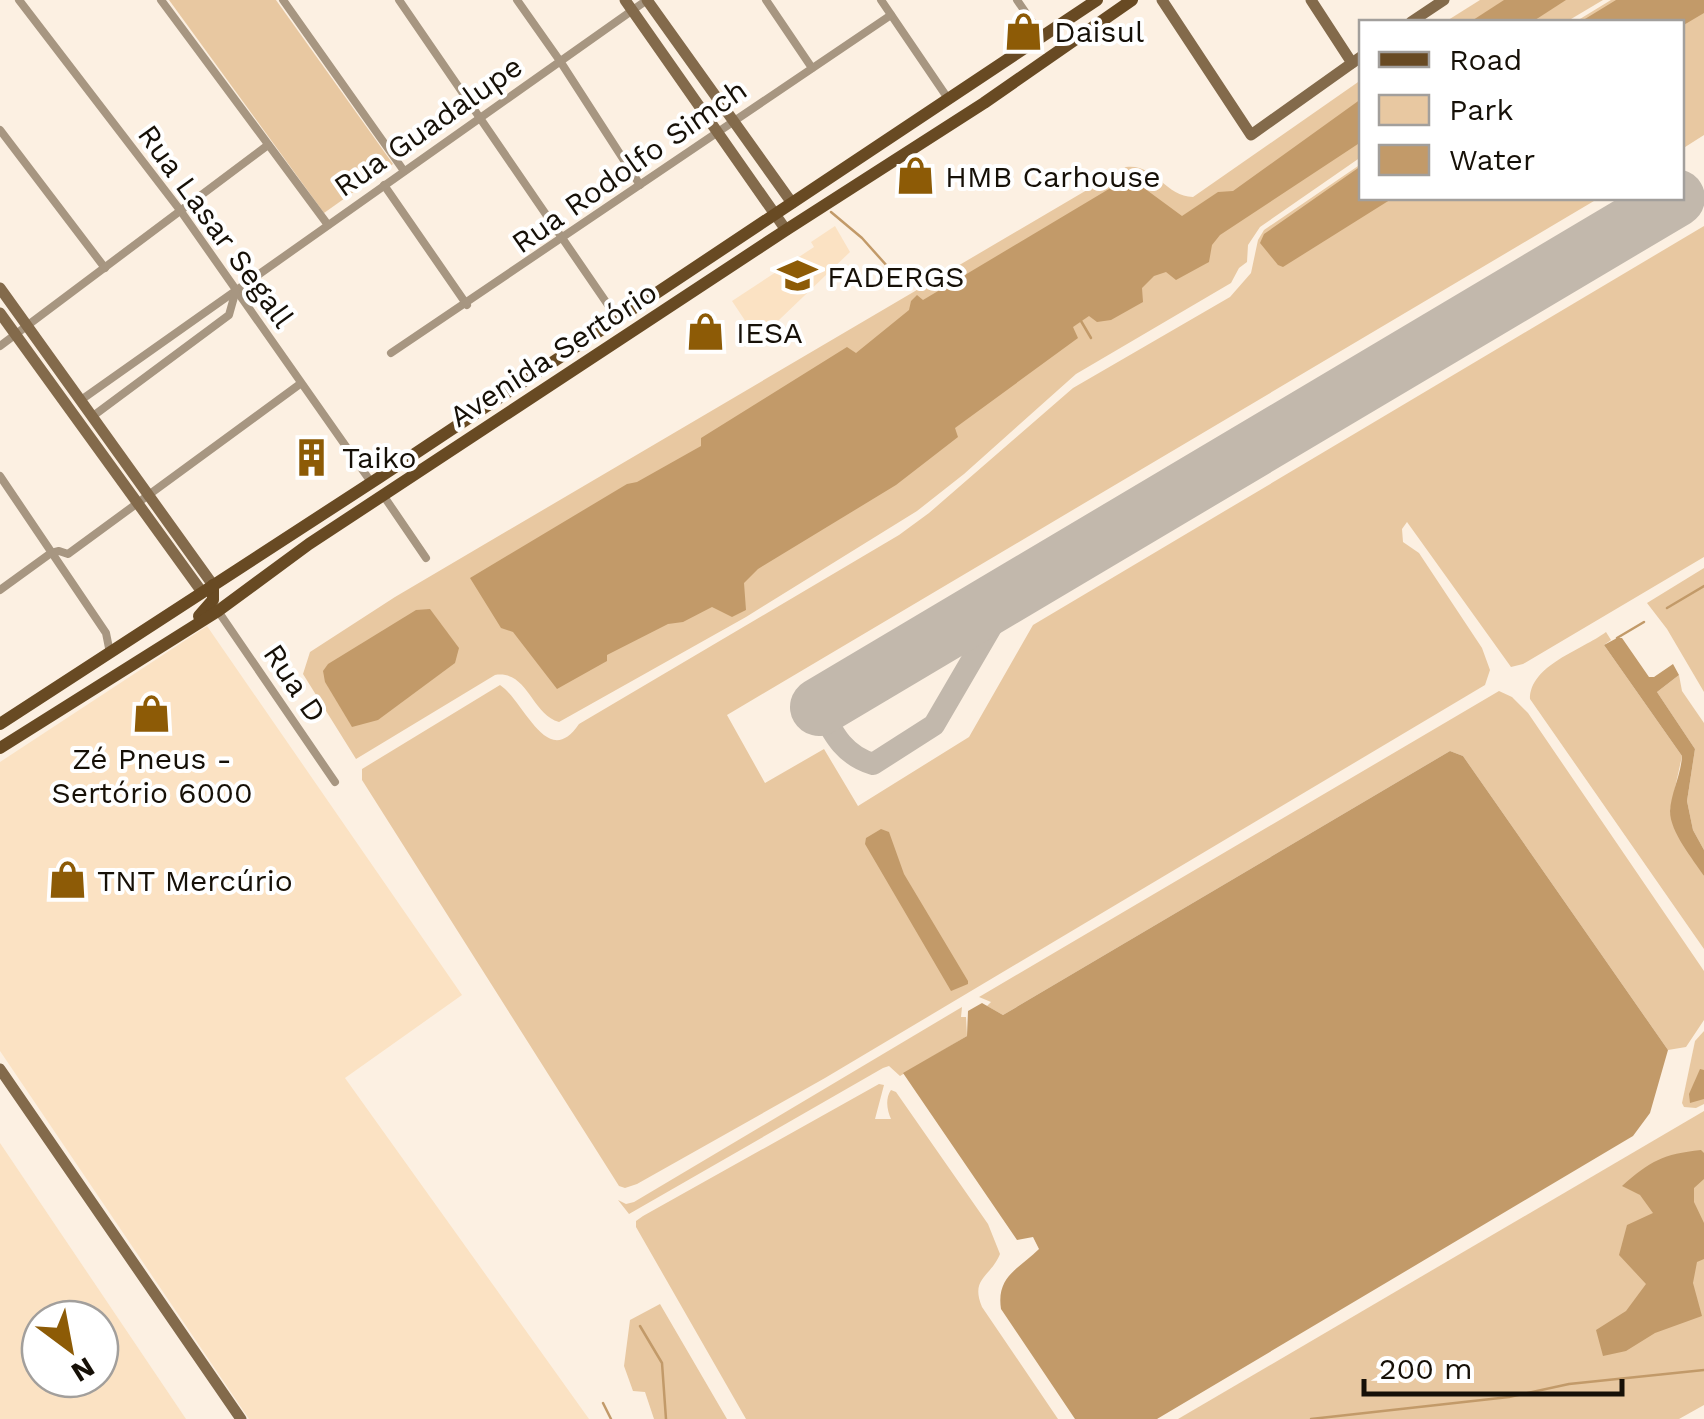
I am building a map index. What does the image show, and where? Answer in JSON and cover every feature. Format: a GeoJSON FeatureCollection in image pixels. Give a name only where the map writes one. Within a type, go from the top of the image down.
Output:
{"type":"FeatureCollection","features":[{"type":"Feature","properties":{"kind":"main road","name":"Avenida Sertório"},"geometry":{"type":"LineString","coordinates":[[0,724],[1097,0]]}},
{"type":"Feature","properties":{"kind":"main road","name":"Avenida Sertório"},"geometry":{"type":"LineString","coordinates":[[0,748],[218,610],[383,495],[998,94],[1132,0]]}},
{"type":"Feature","properties":{"kind":"main road"},"geometry":{"type":"LineString","coordinates":[[170,640],[210,606],[214,596],[207,588]]}},
{"type":"Feature","properties":{"kind":"street","name":"Rua Lasar Segall"},"geometry":{"type":"LineString","coordinates":[[19,0],[180,210],[371,482]]}},
{"type":"Feature","properties":{"kind":"street"},"geometry":{"type":"LineString","coordinates":[[161,0],[328,225]]}},
{"type":"Feature","properties":{"kind":"street"},"geometry":{"type":"LineString","coordinates":[[284,0],[404,171]]}},
{"type":"Feature","properties":{"kind":"street"},"geometry":{"type":"LineString","coordinates":[[399,0],[618,318]]}},
{"type":"Feature","properties":{"kind":"street"},"geometry":{"type":"LineString","coordinates":[[517,0],[640,185]]}},
{"type":"Feature","properties":{"kind":"street"},"geometry":{"type":"LineString","coordinates":[[647,0],[792,203]]}},
{"type":"Feature","properties":{"kind":"street","name":"Rua Guadalupe"},"geometry":{"type":"LineString","coordinates":[[81,400],[560,61],[629,5],[647,0]]}},
{"type":"Feature","properties":{"kind":"street"},"geometry":{"type":"LineString","coordinates":[[766,0],[812,68]]}},
{"type":"Feature","properties":{"kind":"street"},"geometry":{"type":"LineString","coordinates":[[881,0],[949,100]]}},
{"type":"Feature","properties":{"kind":"street"},"geometry":{"type":"LineString","coordinates":[[1016,0],[1043,38]]}},
{"type":"Feature","properties":{"kind":"street"},"geometry":{"type":"LineString","coordinates":[[1162,0],[1252,134],[1356,60],[1311,0]]}},
{"type":"Feature","properties":{"kind":"street"},"geometry":{"type":"LineString","coordinates":[[1414,20],[1444,0]]}},
{"type":"Feature","properties":{"kind":"street"},"geometry":{"type":"LineString","coordinates":[[629,5],[786,230]]}},
{"type":"Feature","properties":{"kind":"street","name":"Rua Rodolfo Simch"},"geometry":{"type":"LineString","coordinates":[[391,354],[891,15]]}},
{"type":"Feature","properties":{"kind":"street"},"geometry":{"type":"LineString","coordinates":[[0,130],[105,268]]}},
{"type":"Feature","properties":{"kind":"street"},"geometry":{"type":"LineString","coordinates":[[0,346],[268,144]]}},
{"type":"Feature","properties":{"kind":"street"},"geometry":{"type":"LineString","coordinates":[[384,185],[467,304]]}},
{"type":"Feature","properties":{"kind":"street"},"geometry":{"type":"LineString","coordinates":[[0,288],[93,416],[143,498]]}},
{"type":"Feature","properties":{"kind":"street"},"geometry":{"type":"LineString","coordinates":[[93,416],[230,314],[236,290]]}},
{"type":"Feature","properties":{"kind":"street"},"geometry":{"type":"LineString","coordinates":[[0,314],[143,498],[207,588]]}},
{"type":"Feature","properties":{"kind":"street"},"geometry":{"type":"LineString","coordinates":[[160,344],[171,358]]}},
{"type":"Feature","properties":{"kind":"street"},"geometry":{"type":"LineString","coordinates":[[43,371],[55,363]]}},
{"type":"Feature","properties":{"kind":"street"},"geometry":{"type":"LineString","coordinates":[[0,590],[51,553],[59,550],[68,554],[300,384]]}},
{"type":"Feature","properties":{"kind":"street"},"geometry":{"type":"LineString","coordinates":[[0,476],[106,633],[110,653]]}},
{"type":"Feature","properties":{"kind":"street"},"geometry":{"type":"LineString","coordinates":[[383,495],[426,558]]}},
{"type":"Feature","properties":{"kind":"street","name":"Rua D"},"geometry":{"type":"LineString","coordinates":[[218,610],[335,782]]}},
{"type":"Feature","properties":{"kind":"street"},"geometry":{"type":"LineString","coordinates":[[0,1069],[241,1419]]}},
{"type":"Feature","properties":{"kind":"shaded area","name":"FADERGS"},"geometry":{"type":"Polygon","coordinates":[[[835,226],[850,252],[758,340],[732,301],[814,247],[811,242],[835,226]]]}},
{"type":"Feature","properties":{"kind":"shaded area"},"geometry":{"type":"Polygon","coordinates":[[[207,626],[462,995],[345,1078],[589,1419],[249,1419],[0,1051],[0,762],[207,626]]]}},
{"type":"Feature","properties":{"kind":"shaded area"},"geometry":{"type":"Polygon","coordinates":[[[0,1143],[105,1299],[20,1299],[20,1399],[120,1399],[120,1321],[186,1419],[0,1419],[0,1143]]]}},
{"type":"Feature","properties":{"kind":"green space"},"geometry":{"type":"Polygon","coordinates":[[[169,0],[276,0],[393,164],[324,213],[169,0]]]}},
{"type":"Feature","properties":{"kind":"green space"},"geometry":{"type":"Polygon","coordinates":[[[1480,0],[1603,0],[1569,20],[1448,20],[1480,0]]]}},
{"type":"Feature","properties":{"kind":"green space"},"geometry":{"type":"Polygon","coordinates":[[[1611,0],[1704,0],[1704,135],[1684,148],[1684,20],[1578,20],[1611,0]]]}},
{"type":"Feature","properties":{"kind":"green space"},"geometry":{"type":"Polygon","coordinates":[[[1359,81],[1359,158],[1260,227],[1248,245],[1247,262],[1231,283],[1076,374],[917,511],[746,617],[559,722],[542,711],[515,679],[495,675],[356,759],[303,674],[310,652],[395,597],[1126,167],[1144,170],[1175,191],[1193,197],[1359,81]]]}},
{"type":"Feature","properties":{"kind":"green space"},"geometry":{"type":"Polygon","coordinates":[[[1359,165],[1359,200],[1596,200],[727,715],[765,783],[824,749],[858,806],[969,737],[1033,625],[1704,226],[1704,557],[1523,664],[1511,667],[1407,522],[1402,529],[1403,542],[1419,553],[1482,648],[1490,670],[1485,685],[825,1078],[637,1184],[619,1186],[362,780],[362,769],[500,685],[547,737],[567,737],[579,724],[899,535],[1073,388],[1230,297],[1251,273],[1264,230],[1359,165]]]}},
{"type":"Feature","properties":{"kind":"green space"},"geometry":{"type":"Polygon","coordinates":[[[1704,568],[1704,692],[1647,603],[1704,568]]]}},
{"type":"Feature","properties":{"kind":"green space"},"geometry":{"type":"Polygon","coordinates":[[[1606,632],[1611,640],[1604,645],[1682,756],[1670,811],[1674,827],[1704,876],[1704,949],[1530,699],[1532,687],[1548,668],[1606,632]]]}},
{"type":"Feature","properties":{"kind":"green space"},"geometry":{"type":"Polygon","coordinates":[[[1679,675],[1682,691],[1704,723],[1704,850],[1693,830],[1687,801],[1695,749],[1657,692],[1679,675]]]}},
{"type":"Feature","properties":{"kind":"green space"},"geometry":{"type":"Polygon","coordinates":[[[1499,691],[1512,697],[1528,713],[1704,971],[1704,1020],[1686,1047],[1668,1050],[1463,756],[1450,751],[1003,1015],[987,1006],[991,1002],[979,997],[1499,691]]]}},
{"type":"Feature","properties":{"kind":"green space"},"geometry":{"type":"Polygon","coordinates":[[[962,1007],[967,1036],[900,1076],[889,1066],[883,1068],[629,1214],[618,1200],[634,1202],[962,1007]]]}},
{"type":"Feature","properties":{"kind":"green space"},"geometry":{"type":"Polygon","coordinates":[[[1704,1031],[1704,1104],[1684,1107],[1695,1041],[1704,1031]]]}},
{"type":"Feature","properties":{"kind":"green space"},"geometry":{"type":"Polygon","coordinates":[[[879,1084],[884,1085],[875,1119],[891,1119],[888,1097],[891,1090],[896,1092],[988,1224],[1000,1254],[980,1284],[982,1307],[1058,1419],[746,1419],[636,1227],[636,1221],[643,1216],[879,1084]]]}},
{"type":"Feature","properties":{"kind":"green space"},"geometry":{"type":"Polygon","coordinates":[[[1704,1111],[1704,1405],[1679,1419],[1178,1419],[1704,1111]]]}},
{"type":"Feature","properties":{"kind":"green space"},"geometry":{"type":"Polygon","coordinates":[[[660,1304],[727,1419],[654,1419],[645,1392],[633,1391],[624,1366],[630,1320],[660,1304]]]}},
{"type":"Feature","properties":{"kind":"water"},"geometry":{"type":"Polygon","coordinates":[[[1504,0],[1566,0],[1535,20],[1473,20],[1504,0]]]}},
{"type":"Feature","properties":{"kind":"water"},"geometry":{"type":"Polygon","coordinates":[[[1616,0],[1704,0],[1704,13],[1684,25],[1684,20],[1583,20],[1616,0]]]}},
{"type":"Feature","properties":{"kind":"water"},"geometry":{"type":"Polygon","coordinates":[[[1359,100],[1359,143],[1220,235],[1212,245],[1209,262],[1176,280],[1166,272],[1154,276],[1142,288],[1143,302],[1111,320],[1097,322],[1089,316],[1073,327],[1078,338],[955,428],[958,437],[896,485],[758,569],[744,583],[746,610],[732,617],[712,607],[683,622],[668,624],[607,655],[607,661],[557,689],[513,632],[501,628],[470,578],[627,484],[701,446],[701,438],[847,347],[856,353],[909,310],[917,295],[923,300],[1129,177],[1182,216],[1218,192],[1233,191],[1359,100]]]}},
{"type":"Feature","properties":{"kind":"water"},"geometry":{"type":"Polygon","coordinates":[[[1359,167],[1359,200],[1390,200],[1283,267],[1260,243],[1264,234],[1359,167]]]}},
{"type":"Feature","properties":{"kind":"water"},"geometry":{"type":"Polygon","coordinates":[[[430,609],[459,648],[455,663],[378,720],[352,727],[325,682],[323,671],[328,664],[416,610],[430,609]]]}},
{"type":"Feature","properties":{"kind":"water"},"geometry":{"type":"Polygon","coordinates":[[[1622,638],[1649,677],[1673,664],[1679,675],[1657,692],[1695,749],[1687,801],[1693,830],[1704,850],[1704,876],[1671,819],[1682,756],[1604,645],[1622,638]]]}},
{"type":"Feature","properties":{"kind":"water"},"geometry":{"type":"Polygon","coordinates":[[[1450,751],[1463,756],[1668,1050],[1650,1113],[1633,1136],[1157,1419],[1075,1419],[1001,1309],[1006,1281],[1039,1249],[1033,1237],[1017,1240],[903,1073],[967,1036],[968,1011],[982,1003],[1003,1015],[1450,751]]]}},
{"type":"Feature","properties":{"kind":"water"},"geometry":{"type":"Polygon","coordinates":[[[881,829],[889,832],[904,874],[968,984],[951,991],[865,844],[866,838],[881,829]]]}},
{"type":"Feature","properties":{"kind":"water"},"geometry":{"type":"Polygon","coordinates":[[[1700,1069],[1704,1070],[1704,1099],[1690,1103],[1689,1094],[1700,1069]]]}},
{"type":"Feature","properties":{"kind":"water"},"geometry":{"type":"Polygon","coordinates":[[[1701,1150],[1704,1179],[1694,1188],[1694,1202],[1704,1223],[1704,1259],[1697,1262],[1693,1283],[1702,1316],[1655,1333],[1626,1351],[1603,1356],[1596,1330],[1626,1311],[1646,1284],[1619,1255],[1627,1225],[1653,1213],[1640,1195],[1622,1186],[1658,1160],[1701,1150]]]}},
{"type":"Feature","properties":{"kind":"waterway"},"geometry":{"type":"LineString","coordinates":[[831,212],[862,238],[896,276]]}},
{"type":"Feature","properties":{"kind":"waterway"},"geometry":{"type":"LineString","coordinates":[[1081,321],[1091,338]]}},
{"type":"Feature","properties":{"kind":"waterway"},"geometry":{"type":"LineString","coordinates":[[1667,608],[1704,586]]}},
{"type":"Feature","properties":{"kind":"waterway"},"geometry":{"type":"LineString","coordinates":[[1617,638],[1644,622]]}},
{"type":"Feature","properties":{"kind":"waterway"},"geometry":{"type":"LineString","coordinates":[[640,1326],[662,1363],[666,1419]]}},
{"type":"Feature","properties":{"kind":"waterway"},"geometry":{"type":"LineString","coordinates":[[1311,1419],[1704,1370]]}},
{"type":"Feature","properties":{"kind":"waterway"},"geometry":{"type":"LineString","coordinates":[[603,1403],[611,1419]]}},
{"type":"Feature","properties":{"kind":"taxiway"},"geometry":{"type":"LineString","coordinates":[[819,707],[846,749],[873,764],[934,725],[1004,605],[1019,591],[1096,542]]}},
{"type":"Feature","properties":{"kind":"runway"},"geometry":{"type":"LineString","coordinates":[[819,707],[1673,200]]}},
{"type":"Feature","properties":{"kind":"place","name":"Daisul"},"geometry":{"type":"Point","coordinates":[1024,31]}},
{"type":"Feature","properties":{"kind":"place","name":"HMB Carhouse"},"geometry":{"type":"Point","coordinates":[915,176]}},
{"type":"Feature","properties":{"kind":"place","name":"FADERGS"},"geometry":{"type":"Point","coordinates":[797,276]}},
{"type":"Feature","properties":{"kind":"place","name":"IESA"},"geometry":{"type":"Point","coordinates":[706,332]}},
{"type":"Feature","properties":{"kind":"place","name":"Taiko"},"geometry":{"type":"Point","coordinates":[312,457]}},
{"type":"Feature","properties":{"kind":"place","name":"Zé Pneus - Sertório 6000"},"geometry":{"type":"Point","coordinates":[152,714]}},
{"type":"Feature","properties":{"kind":"place","name":"TNT Mercúrio"},"geometry":{"type":"Point","coordinates":[67,880]}}]}
